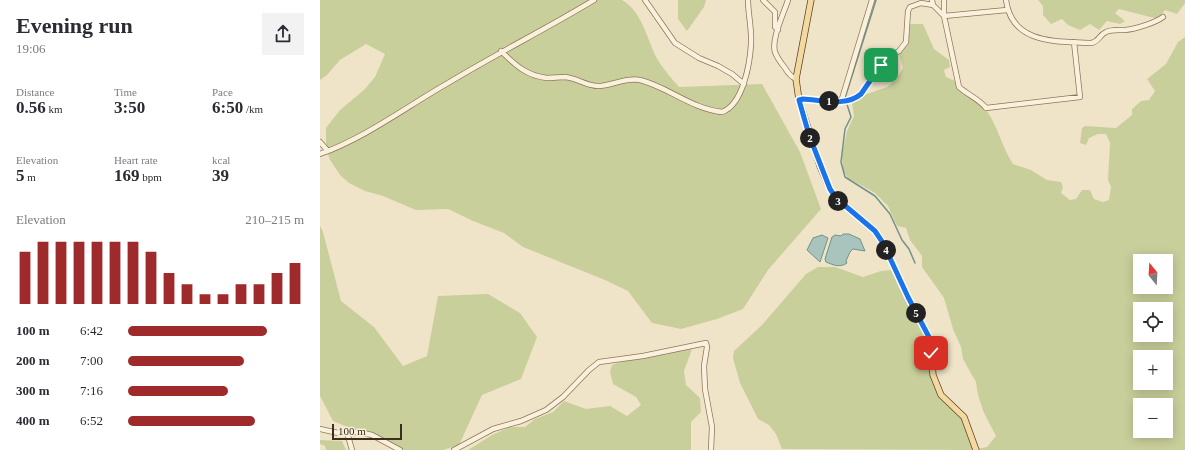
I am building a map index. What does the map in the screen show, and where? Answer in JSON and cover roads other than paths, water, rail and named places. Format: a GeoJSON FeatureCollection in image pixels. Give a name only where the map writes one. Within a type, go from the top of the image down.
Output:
{"type":"FeatureCollection","features":[{"type":"Feature","properties":{"kind":"main road"},"geometry":{"type":"LineString","coordinates":[[811,0],[796,79],[799,100],[809,135],[830,189],[836,198],[875,231],[883,243],[908,297],[930,339],[933,375],[941,395],[964,417],[976,450]]}},
{"type":"Feature","properties":{"kind":"street"},"geometry":{"type":"LineString","coordinates":[[320,154],[373,128],[501,51],[594,0]]}},
{"type":"Feature","properties":{"kind":"street"},"geometry":{"type":"LineString","coordinates":[[645,0],[675,42],[699,58],[732,74],[744,84]]}},
{"type":"Feature","properties":{"kind":"street"},"geometry":{"type":"LineString","coordinates":[[501,51],[517,67],[536,76],[548,78],[566,77],[591,86],[639,80],[714,112],[722,112],[730,108],[738,96],[744,84],[749,64],[751,42],[748,0]]}},
{"type":"Feature","properties":{"kind":"street"},"geometry":{"type":"LineString","coordinates":[[763,0],[775,12],[775,27],[778,30]]}},
{"type":"Feature","properties":{"kind":"street"},"geometry":{"type":"LineString","coordinates":[[788,0],[774,44],[774,51],[777,58],[792,78],[796,79]]}},
{"type":"Feature","properties":{"kind":"street"},"geometry":{"type":"LineString","coordinates":[[841,102],[872,0]]}},
{"type":"Feature","properties":{"kind":"street"},"geometry":{"type":"LineString","coordinates":[[944,0],[944,16],[959,88],[969,96],[978,100],[986,108],[1080,96],[1074,42]]}},
{"type":"Feature","properties":{"kind":"street"},"geometry":{"type":"LineString","coordinates":[[1006,0],[1007,10],[1016,25],[1034,37],[1042,40],[1095,42],[1108,31],[1127,30],[1154,24],[1163,17]]}},
{"type":"Feature","properties":{"kind":"street"},"geometry":{"type":"LineString","coordinates":[[799,100],[841,102],[850,100],[861,94],[886,58],[899,51],[906,42],[908,11],[910,7],[921,3],[932,2],[944,16]]}},
{"type":"Feature","properties":{"kind":"street"},"geometry":{"type":"LineString","coordinates":[[944,16],[1007,10]]}},
{"type":"Feature","properties":{"kind":"street"},"geometry":{"type":"LineString","coordinates":[[320,142],[328,151]]}},
{"type":"Feature","properties":{"kind":"street"},"geometry":{"type":"LineString","coordinates":[[454,450],[493,429],[521,421],[546,410],[563,397],[589,370],[599,362],[643,356],[706,343],[707,347],[704,366],[705,388],[712,427],[711,450]]}},
{"type":"Feature","properties":{"kind":"street"},"geometry":{"type":"LineString","coordinates":[[320,429],[338,433],[359,432],[372,435],[400,450]]}},
{"type":"Feature","properties":{"kind":"street"},"geometry":{"type":"LineString","coordinates":[[347,432],[352,450]]}},
{"type":"Feature","properties":{"kind":"water"},"geometry":{"type":"Polygon","coordinates":[[[843,234],[849,234],[860,239],[865,251],[853,249],[846,261],[847,263],[839,266],[826,262],[825,259],[832,237],[835,235],[841,236],[843,234]]]}},
{"type":"Feature","properties":{"kind":"water"},"geometry":{"type":"Polygon","coordinates":[[[822,235],[828,238],[820,262],[807,250],[813,238],[822,235]]]}},
{"type":"Feature","properties":{"kind":"waterway"},"geometry":{"type":"LineString","coordinates":[[876,0],[845,98],[851,117],[845,129],[841,162],[845,177],[875,196],[890,214],[915,263]]}}]}
